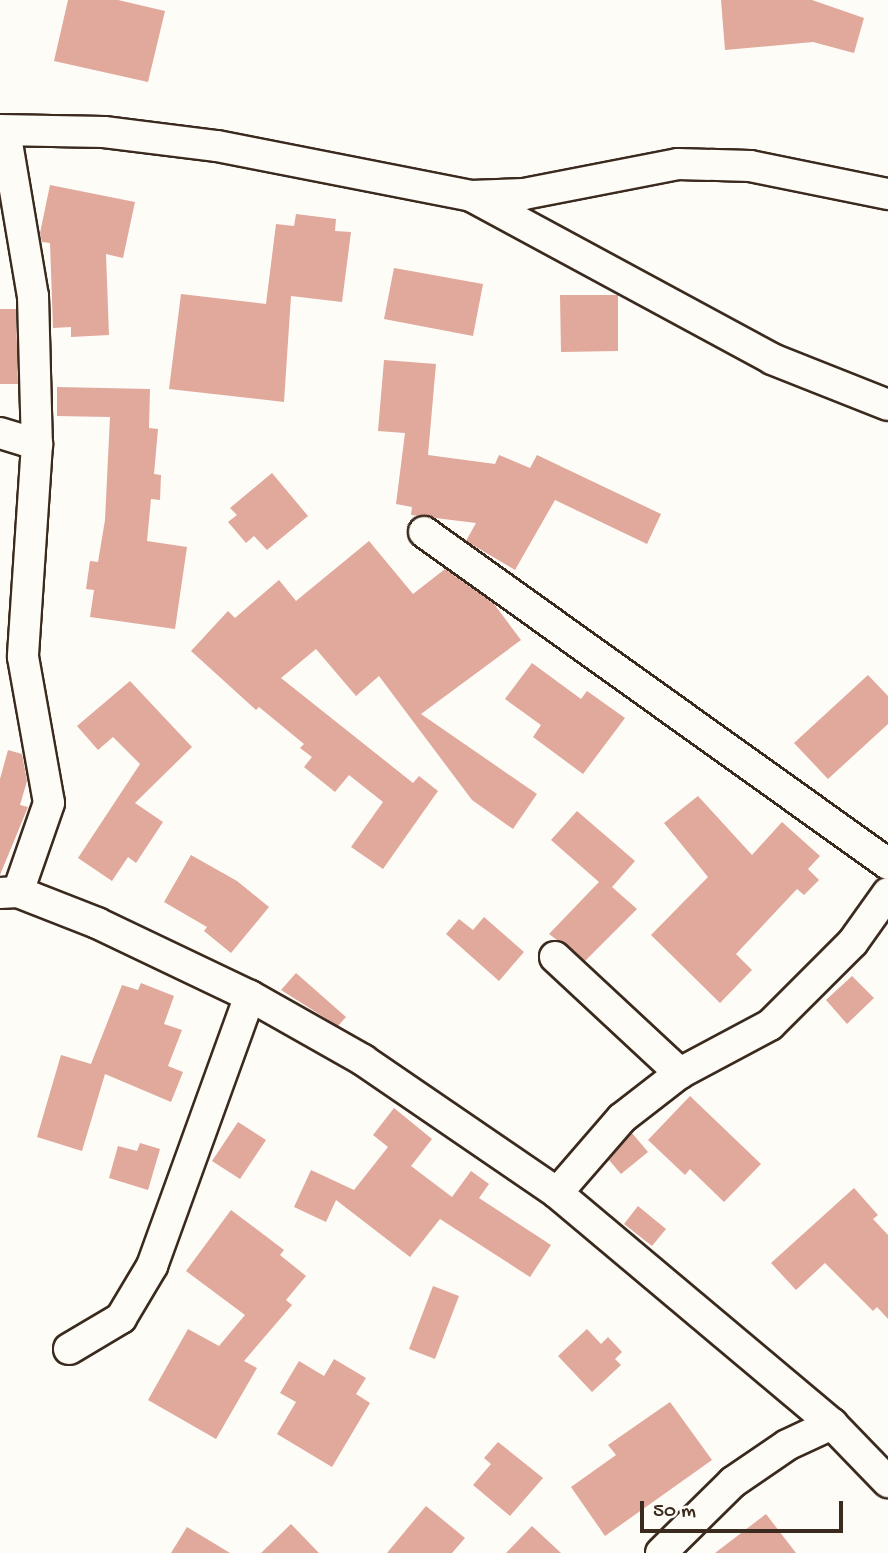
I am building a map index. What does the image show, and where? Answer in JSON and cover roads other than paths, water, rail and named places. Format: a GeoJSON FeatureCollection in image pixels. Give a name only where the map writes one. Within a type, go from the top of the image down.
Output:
{"type":"FeatureCollection","features":[{"type":"Feature","properties":{"kind":"street"},"geometry":{"type":"LineString","coordinates":[[888,194],[750,166],[678,164],[524,194],[471,196],[204,145],[104,132],[3,131],[33,296],[37,444],[23,657],[49,803],[9,893],[97,923],[250,996],[363,1060],[557,1193],[832,1424],[888,1482]]}},
{"type":"Feature","properties":{"kind":"street"},"geometry":{"type":"LineString","coordinates":[[471,196],[772,359],[888,405]]}},
{"type":"Feature","properties":{"kind":"street"},"geometry":{"type":"LineString","coordinates":[[0,433],[37,444]]}},
{"type":"Feature","properties":{"kind":"street"},"geometry":{"type":"LineString","coordinates":[[424,532],[888,864]]}},
{"type":"Feature","properties":{"kind":"street"},"geometry":{"type":"LineString","coordinates":[[557,1193],[622,1118],[680,1073],[770,1025],[853,942],[888,893]]}},
{"type":"Feature","properties":{"kind":"street"},"geometry":{"type":"LineString","coordinates":[[555,957],[680,1073]]}},
{"type":"Feature","properties":{"kind":"street"},"geometry":{"type":"LineString","coordinates":[[69,1349],[121,1318],[152,1266],[250,996]]}},
{"type":"Feature","properties":{"kind":"street"},"geometry":{"type":"LineString","coordinates":[[661,1553],[733,1482],[787,1445],[832,1424]]}}]}
